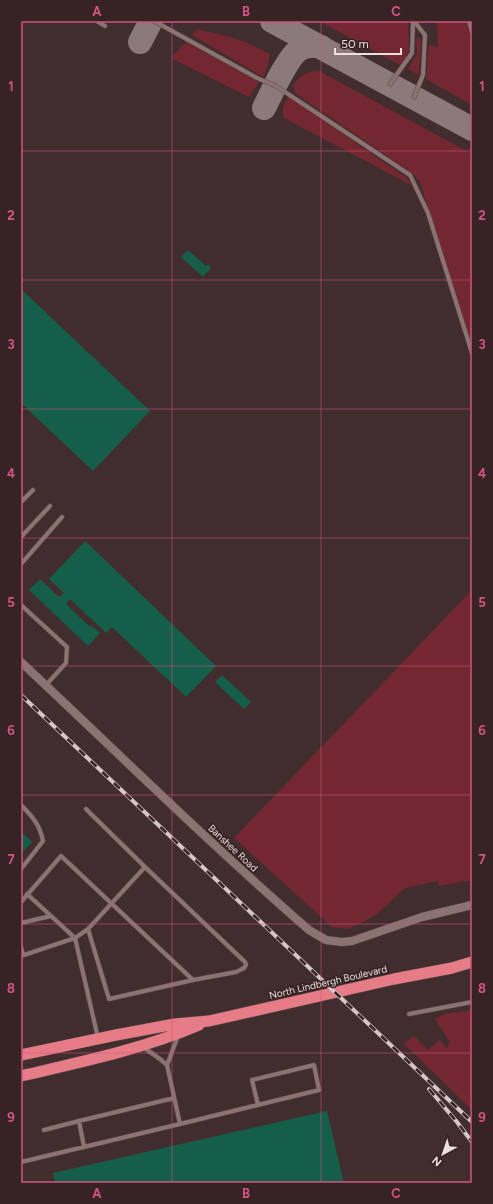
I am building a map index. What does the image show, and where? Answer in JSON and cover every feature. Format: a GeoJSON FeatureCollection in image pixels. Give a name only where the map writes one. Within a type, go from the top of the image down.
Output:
{"type":"FeatureCollection","features":[{"type":"Feature","properties":{"kind":"highway","name":"North Lindbergh Boulevard"},"geometry":{"type":"LineString","coordinates":[[21,1055],[98,1038],[175,1024],[209,1021],[394,979],[452,968],[472,962]]}},
{"type":"Feature","properties":{"kind":"highway","name":"North Lindbergh Boulevard"},"geometry":{"type":"LineString","coordinates":[[452,968],[472,970]]}},
{"type":"Feature","properties":{"kind":"highway","name":"North Lindbergh Boulevard"},"geometry":{"type":"LineString","coordinates":[[21,1076],[140,1046],[178,1034],[209,1021]]}},
{"type":"Feature","properties":{"kind":"highway"},"geometry":{"type":"LineString","coordinates":[[21,1083],[32,1074]]}},
{"type":"Feature","properties":{"kind":"street","name":"Banshee Road"},"geometry":{"type":"LineString","coordinates":[[21,662],[202,833],[286,910],[318,936],[335,942],[352,941],[422,917],[472,905]]}},
{"type":"Feature","properties":{"kind":"lane"},"geometry":{"type":"LineString","coordinates":[[97,21],[105,26]]}},
{"type":"Feature","properties":{"kind":"lane"},"geometry":{"type":"LineString","coordinates":[[154,21],[257,78],[276,86],[410,175],[428,213],[472,353]]}},
{"type":"Feature","properties":{"kind":"lane"},"geometry":{"type":"LineString","coordinates":[[390,84],[412,53],[413,21]]}},
{"type":"Feature","properties":{"kind":"lane"},"geometry":{"type":"LineString","coordinates":[[413,21],[425,35],[423,75],[414,97]]}},
{"type":"Feature","properties":{"kind":"lane"},"geometry":{"type":"LineString","coordinates":[[468,21],[472,32]]}},
{"type":"Feature","properties":{"kind":"lane"},"geometry":{"type":"LineString","coordinates":[[21,502],[33,490]]}},
{"type":"Feature","properties":{"kind":"lane"},"geometry":{"type":"LineString","coordinates":[[21,537],[50,506]]}},
{"type":"Feature","properties":{"kind":"lane"},"geometry":{"type":"LineString","coordinates":[[21,564],[62,517]]}},
{"type":"Feature","properties":{"kind":"lane"},"geometry":{"type":"LineString","coordinates":[[21,605],[66,646],[66,663],[46,685]]}},
{"type":"Feature","properties":{"kind":"lane"},"geometry":{"type":"LineString","coordinates":[[21,805],[34,818],[41,831],[43,841],[21,870]]}},
{"type":"Feature","properties":{"kind":"lane"},"geometry":{"type":"LineString","coordinates":[[86,809],[144,867],[245,962],[246,965],[244,968],[236,972],[109,999],[88,929]]}},
{"type":"Feature","properties":{"kind":"lane"},"geometry":{"type":"LineString","coordinates":[[21,902],[61,856],[193,980]]}},
{"type":"Feature","properties":{"kind":"lane"},"geometry":{"type":"LineString","coordinates":[[21,947],[22,955],[75,938],[88,929],[144,867]]}},
{"type":"Feature","properties":{"kind":"lane"},"geometry":{"type":"LineString","coordinates":[[27,894],[75,938],[98,1038]]}},
{"type":"Feature","properties":{"kind":"lane"},"geometry":{"type":"LineString","coordinates":[[21,923],[51,916]]}},
{"type":"Feature","properties":{"kind":"lane"},"geometry":{"type":"LineString","coordinates":[[408,1014],[472,1002]]}},
{"type":"Feature","properties":{"kind":"lane"},"geometry":{"type":"LineString","coordinates":[[178,1034],[167,1065],[180,1124]]}},
{"type":"Feature","properties":{"kind":"lane"},"geometry":{"type":"LineString","coordinates":[[140,1046],[167,1065]]}},
{"type":"Feature","properties":{"kind":"lane"},"geometry":{"type":"LineString","coordinates":[[21,1162],[180,1124],[258,1105],[319,1090],[314,1065],[252,1080],[258,1105]]}},
{"type":"Feature","properties":{"kind":"lane"},"geometry":{"type":"LineString","coordinates":[[44,1130],[174,1098]]}},
{"type":"Feature","properties":{"kind":"lane"},"geometry":{"type":"LineString","coordinates":[[79,1121],[84,1147]]}},
{"type":"Feature","properties":{"kind":"shaded area"},"geometry":{"type":"Polygon","coordinates":[[[319,21],[408,21],[409,49],[407,58],[400,65],[319,21]]]}},
{"type":"Feature","properties":{"kind":"shaded area"},"geometry":{"type":"Polygon","coordinates":[[[437,21],[466,21],[472,41],[472,105],[426,79],[429,44],[438,48],[437,21]]]}},
{"type":"Feature","properties":{"kind":"shaded area"},"geometry":{"type":"Polygon","coordinates":[[[197,29],[248,43],[270,54],[268,65],[263,77],[192,35],[197,29]]]}},
{"type":"Feature","properties":{"kind":"shaded area"},"geometry":{"type":"Polygon","coordinates":[[[416,37],[421,40],[419,75],[408,69],[417,54],[416,37]]]}},
{"type":"Feature","properties":{"kind":"shaded area"},"geometry":{"type":"Polygon","coordinates":[[[186,42],[259,82],[249,97],[171,58],[186,42]]]}},
{"type":"Feature","properties":{"kind":"shaded area"},"geometry":{"type":"Polygon","coordinates":[[[314,71],[319,71],[472,154],[472,346],[420,182],[412,173],[296,94],[293,85],[302,76],[314,71]]]}},
{"type":"Feature","properties":{"kind":"shaded area"},"geometry":{"type":"Polygon","coordinates":[[[289,97],[407,178],[411,185],[284,118],[283,107],[289,97]]]}},
{"type":"Feature","properties":{"kind":"shaded area"},"geometry":{"type":"Polygon","coordinates":[[[472,590],[472,880],[439,886],[437,881],[405,888],[377,914],[365,921],[348,929],[332,927],[234,838],[472,590]]]}},
{"type":"Feature","properties":{"kind":"shaded area"},"geometry":{"type":"Polygon","coordinates":[[[472,1010],[472,1110],[404,1044],[414,1036],[428,1050],[440,1040],[447,1048],[450,1042],[435,1019],[445,1014],[472,1010]]]}},
{"type":"Feature","properties":{"kind":"building"},"geometry":{"type":"Polygon","coordinates":[[[188,250],[206,266],[208,264],[211,268],[203,277],[181,257],[188,250]]]}},
{"type":"Feature","properties":{"kind":"building"},"geometry":{"type":"Polygon","coordinates":[[[21,289],[150,411],[93,471],[21,403],[21,289]]]}},
{"type":"Feature","properties":{"kind":"building"},"geometry":{"type":"Polygon","coordinates":[[[85,541],[216,666],[186,697],[112,627],[106,633],[70,599],[66,604],[90,627],[91,625],[100,633],[88,646],[29,590],[40,579],[59,597],[64,593],[49,579],[85,541]]]}},
{"type":"Feature","properties":{"kind":"building"},"geometry":{"type":"Polygon","coordinates":[[[222,675],[251,702],[244,709],[215,682],[222,675]]]}},
{"type":"Feature","properties":{"kind":"building"},"geometry":{"type":"Polygon","coordinates":[[[21,831],[32,842],[21,854],[21,831]]]}},
{"type":"Feature","properties":{"kind":"building"},"geometry":{"type":"Polygon","coordinates":[[[327,1111],[344,1183],[55,1183],[53,1173],[327,1111]]]}},
{"type":"Feature","properties":{"kind":"taxiway"},"geometry":{"type":"LineString","coordinates":[[140,42],[151,21]]}},
{"type":"Feature","properties":{"kind":"taxiway"},"geometry":{"type":"LineString","coordinates":[[272,21],[472,129]]}},
{"type":"Feature","properties":{"kind":"taxiway"},"geometry":{"type":"LineString","coordinates":[[264,108],[280,76],[295,53],[308,46],[321,47]]}},
{"type":"Feature","properties":{"kind":"railway"},"geometry":{"type":"LineString","coordinates":[[21,695],[472,1122]]}},
{"type":"Feature","properties":{"kind":"railway"},"geometry":{"type":"LineString","coordinates":[[429,1089],[472,1142]]}}]}
